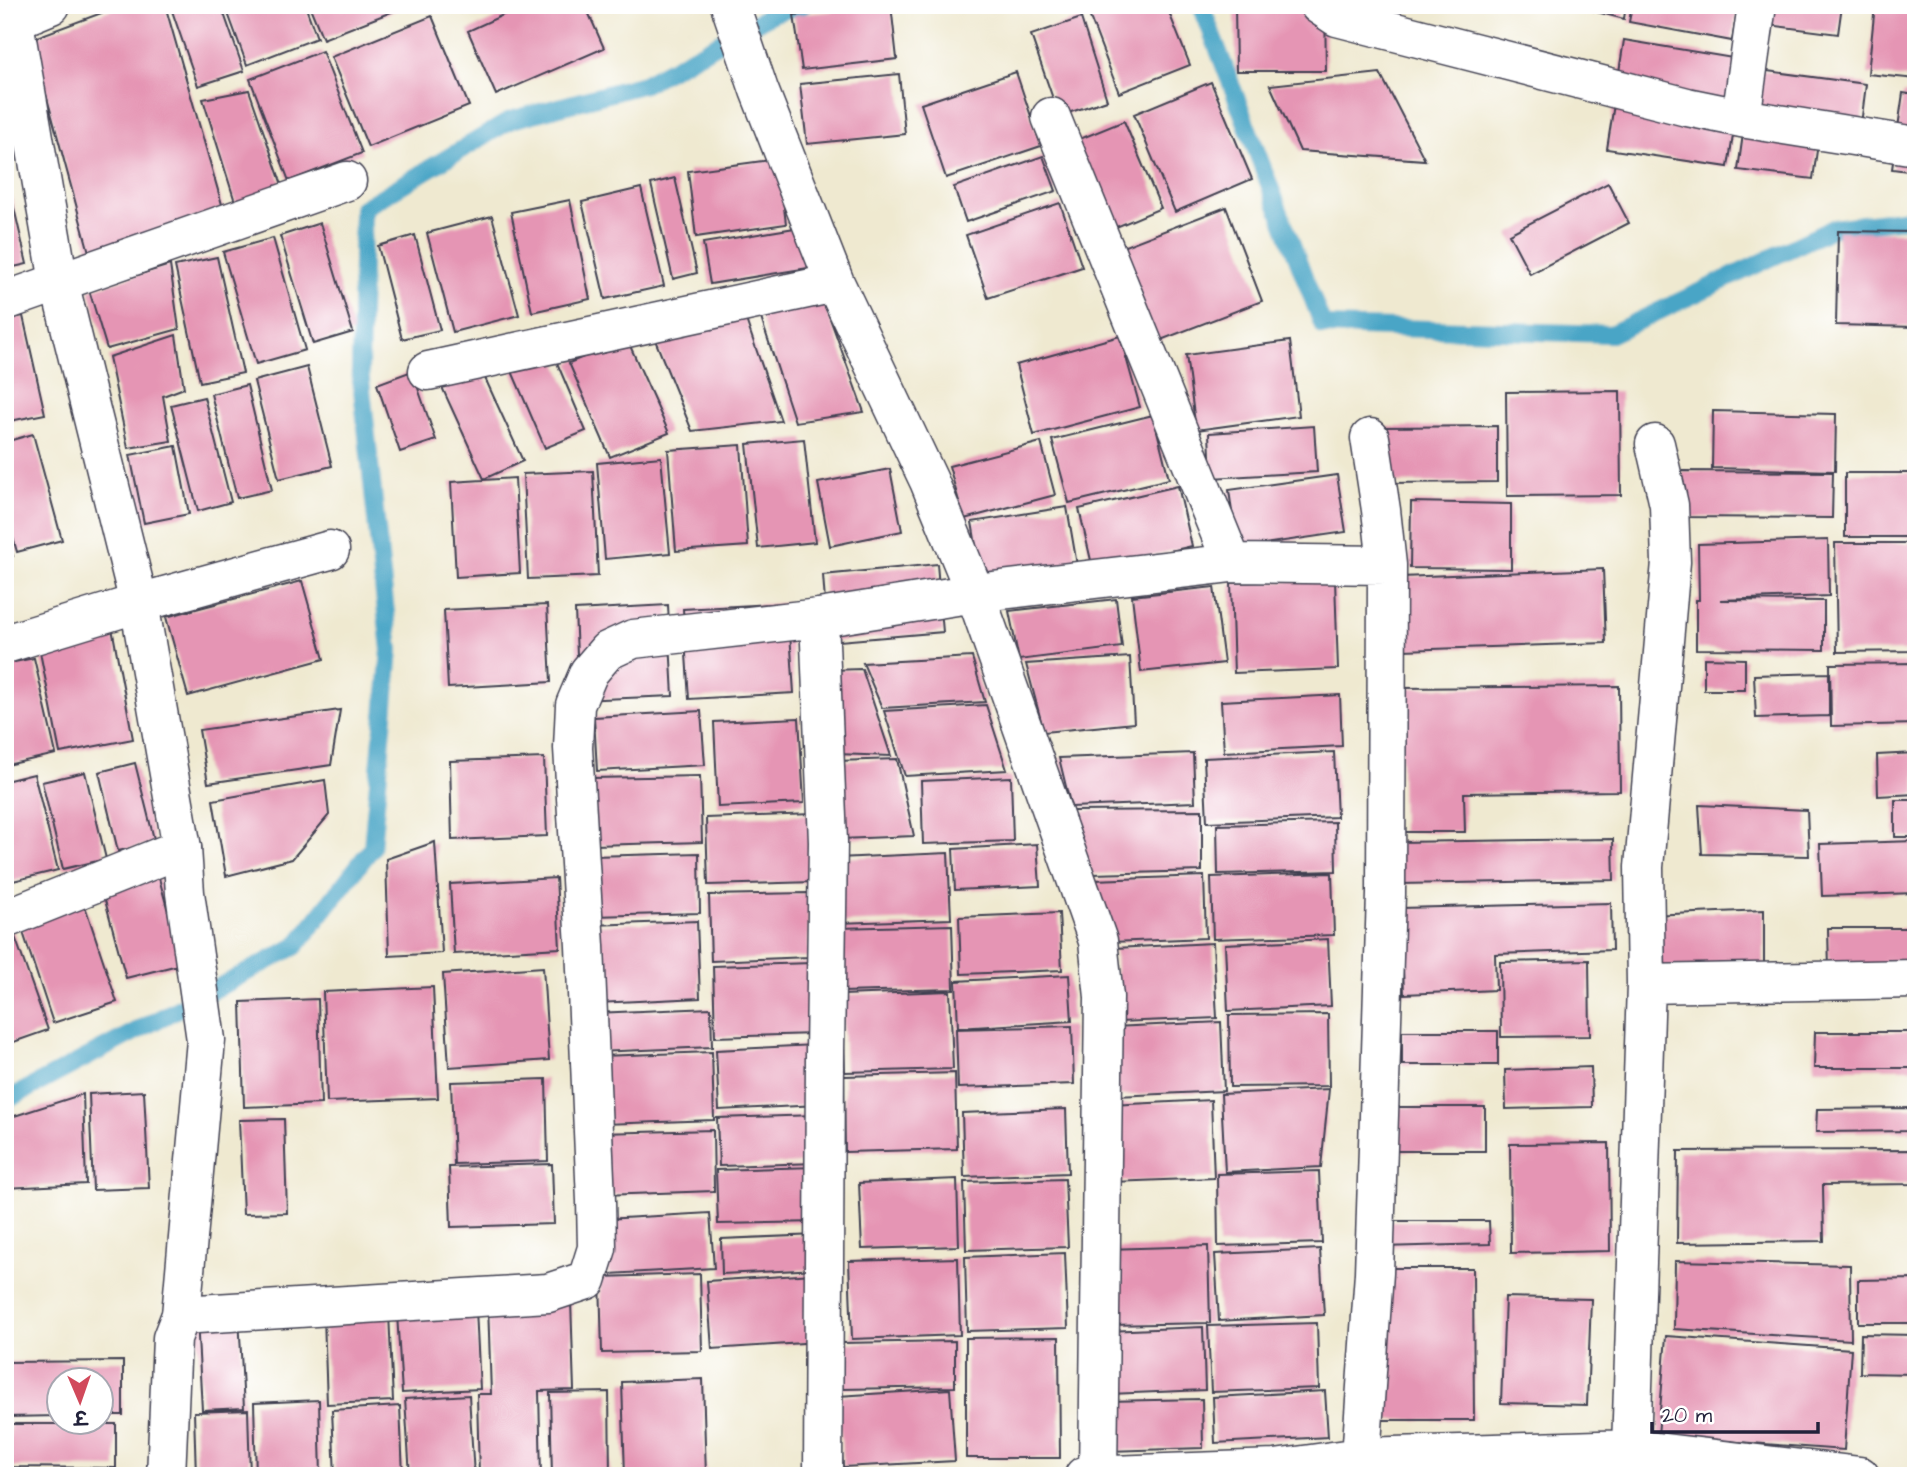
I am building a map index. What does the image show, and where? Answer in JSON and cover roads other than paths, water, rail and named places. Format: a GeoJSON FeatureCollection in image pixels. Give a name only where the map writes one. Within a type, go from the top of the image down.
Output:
{"type":"FeatureCollection","features":[{"type":"Feature","properties":{"kind":"street"},"geometry":{"type":"LineString","coordinates":[[51,5],[10,16],[59,282],[139,603],[182,848],[206,1040],[181,1315],[172,1338],[166,1476]]}},
{"type":"Feature","properties":{"kind":"street"},"geometry":{"type":"LineString","coordinates":[[730,5],[759,90],[835,283],[929,481],[975,593],[1098,941],[1104,1010],[1098,1475]]}},
{"type":"Feature","properties":{"kind":"street"},"geometry":{"type":"LineString","coordinates":[[1319,5],[1337,17],[1687,107],[1916,146]]}},
{"type":"Feature","properties":{"kind":"street"},"geometry":{"type":"LineString","coordinates":[[1741,118],[1757,5]]}},
{"type":"Feature","properties":{"kind":"street"},"geometry":{"type":"LineString","coordinates":[[1052,117],[1232,563]]}},
{"type":"Feature","properties":{"kind":"street"},"geometry":{"type":"LineString","coordinates":[[5,301],[347,181]]}},
{"type":"Feature","properties":{"kind":"street"},"geometry":{"type":"LineString","coordinates":[[428,371],[835,283]]}},
{"type":"Feature","properties":{"kind":"street"},"geometry":{"type":"LineString","coordinates":[[1361,1457],[1374,1273],[1386,907],[1387,565],[1370,438]]}},
{"type":"Feature","properties":{"kind":"street"},"geometry":{"type":"LineString","coordinates":[[1630,1462],[1646,984],[1644,867],[1671,562],[1669,505],[1656,444]]}},
{"type":"Feature","properties":{"kind":"street"},"geometry":{"type":"LineString","coordinates":[[5,644],[139,603],[330,550]]}},
{"type":"Feature","properties":{"kind":"street"},"geometry":{"type":"LineString","coordinates":[[181,1315],[548,1293],[587,1280],[597,1248],[586,946],[573,748],[575,705],[589,672],[607,650],[633,639],[819,618],[975,593],[1232,563],[1387,565]]}},
{"type":"Feature","properties":{"kind":"street"},"geometry":{"type":"LineString","coordinates":[[819,618],[828,842],[823,1476]]}},
{"type":"Feature","properties":{"kind":"street"},"geometry":{"type":"LineString","coordinates":[[5,919],[182,848]]}},
{"type":"Feature","properties":{"kind":"street"},"geometry":{"type":"LineString","coordinates":[[1646,984],[1916,979]]}},
{"type":"Feature","properties":{"kind":"street"},"geometry":{"type":"LineString","coordinates":[[1084,1476],[1275,1472],[1361,1457],[1630,1462],[1860,1476]]}},
{"type":"Feature","properties":{"kind":"waterway"},"geometry":{"type":"LineString","coordinates":[[5,1101],[296,946],[372,848],[390,650],[360,371],[363,208],[511,120],[644,84],[774,13],[803,5]]}},
{"type":"Feature","properties":{"kind":"waterway"},"geometry":{"type":"LineString","coordinates":[[1201,5],[1323,326],[1611,334],[1834,228],[1916,217]]}}]}
